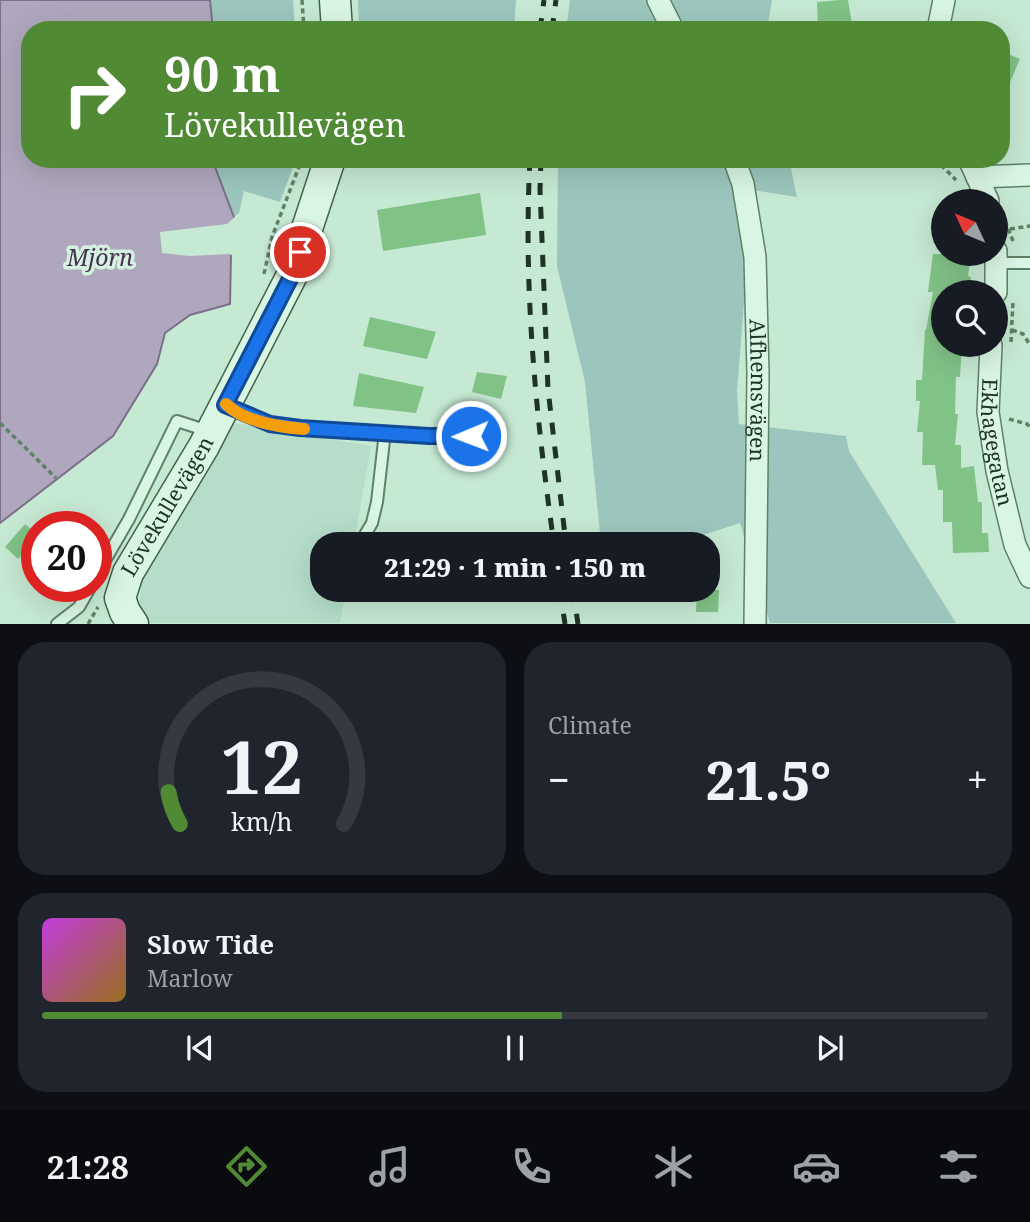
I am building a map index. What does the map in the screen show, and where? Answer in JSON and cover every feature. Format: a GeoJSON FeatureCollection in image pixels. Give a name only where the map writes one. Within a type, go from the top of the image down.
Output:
{"type":"FeatureCollection","features":[{"type":"Feature","properties":{"kind":"street"},"geometry":{"type":"LineString","coordinates":[[335,0],[336,21]]}},
{"type":"Feature","properties":{"kind":"street"},"geometry":{"type":"LineString","coordinates":[[658,0],[668,21]]}},
{"type":"Feature","properties":{"kind":"street"},"geometry":{"type":"LineString","coordinates":[[940,21],[944,0]]}},
{"type":"Feature","properties":{"kind":"street","name":"Lövekullevägen"},"geometry":{"type":"LineString","coordinates":[[133,624],[124,612],[121,598],[128,573],[211,433],[291,277],[327,168]]}},
{"type":"Feature","properties":{"kind":"street","name":"Alfhemsvägen"},"geometry":{"type":"LineString","coordinates":[[737,168],[743,184],[755,257],[758,374],[755,624]]}},
{"type":"Feature","properties":{"kind":"street"},"geometry":{"type":"LineString","coordinates":[[968,172],[1030,175]]}},
{"type":"Feature","properties":{"kind":"street"},"geometry":{"type":"LineString","coordinates":[[968,172],[980,189]]}},
{"type":"Feature","properties":{"kind":"street","name":"Ekhagegatan"},"geometry":{"type":"LineString","coordinates":[[990,357],[988,412],[997,471],[1015,545],[1030,577]]}},
{"type":"Feature","properties":{"kind":"lane"},"geometry":{"type":"LineString","coordinates":[[1008,259],[1030,262]]}},
{"type":"Feature","properties":{"kind":"lane"},"geometry":{"type":"LineString","coordinates":[[225,405],[270,424],[300,428],[471,436]]}},
{"type":"Feature","properties":{"kind":"lane"},"geometry":{"type":"LineString","coordinates":[[112,548],[177,421],[211,433]]}},
{"type":"Feature","properties":{"kind":"lane"},"geometry":{"type":"LineString","coordinates":[[367,532],[372,523],[377,502],[385,432]]}},
{"type":"Feature","properties":{"kind":"lane"},"geometry":{"type":"LineString","coordinates":[[57,624],[82,602]]}},
{"type":"Feature","properties":{"kind":"path"},"geometry":{"type":"LineString","coordinates":[[302,0],[303,21]]}},
{"type":"Feature","properties":{"kind":"path"},"geometry":{"type":"LineString","coordinates":[[1010,229],[1030,226]]}},
{"type":"Feature","properties":{"kind":"path"},"geometry":{"type":"LineString","coordinates":[[1012,330],[1023,334],[1030,345]]}},
{"type":"Feature","properties":{"kind":"path"},"geometry":{"type":"LineString","coordinates":[[1012,419],[1030,427]]}},
{"type":"Feature","properties":{"kind":"path"},"geometry":{"type":"LineString","coordinates":[[0,423],[56,478]]}},
{"type":"Feature","properties":{"kind":"green space"},"geometry":{"type":"Polygon","coordinates":[[[234,423],[371,446],[356,532],[310,532],[310,602],[344,602],[340,623],[150,623],[139,606],[142,580],[234,423]]]}},
{"type":"Feature","properties":{"kind":"shaded area"},"geometry":{"type":"Polygon","coordinates":[[[210,0],[293,0],[294,21],[212,21],[210,0]]]}},
{"type":"Feature","properties":{"kind":"shaded area"},"geometry":{"type":"Polygon","coordinates":[[[358,0],[516,0],[515,21],[359,21],[358,0]]]}},
{"type":"Feature","properties":{"kind":"shaded area"},"geometry":{"type":"Polygon","coordinates":[[[570,0],[772,0],[768,21],[567,21],[570,0]]]}},
{"type":"Feature","properties":{"kind":"shaded area"},"geometry":{"type":"Polygon","coordinates":[[[215,168],[293,168],[280,202],[244,191],[239,213],[234,217],[215,168]]]}},
{"type":"Feature","properties":{"kind":"shaded area"},"geometry":{"type":"Polygon","coordinates":[[[558,168],[791,168],[797,197],[753,190],[737,391],[739,424],[846,436],[849,451],[956,623],[770,623],[740,523],[713,532],[600,532],[585,382],[557,266],[558,168]]]}},
{"type":"Feature","properties":{"kind":"water","name":"Mjörn"},"geometry":{"type":"Polygon","coordinates":[[[0,0],[210,0],[212,21],[21,21],[21,168],[215,168],[235,220],[230,304],[190,315],[165,333],[157,364],[113,436],[0,523],[0,0]]]}},
{"type":"Feature","properties":{"kind":"pier"},"geometry":{"type":"Polygon","coordinates":[[[237,215],[239,220],[234,257],[230,254],[189,256],[162,253],[160,232],[227,224],[237,215]]]}},
{"type":"Feature","properties":{"kind":"building"},"geometry":{"type":"Polygon","coordinates":[[[848,0],[852,21],[818,21],[817,2],[848,0]]]}},
{"type":"Feature","properties":{"kind":"building"},"geometry":{"type":"Polygon","coordinates":[[[1010,55],[1020,59],[1010,82],[1010,55]]]}},
{"type":"Feature","properties":{"kind":"building"},"geometry":{"type":"Polygon","coordinates":[[[480,193],[486,235],[383,251],[377,210],[480,193]]]}},
{"type":"Feature","properties":{"kind":"building"},"geometry":{"type":"Polygon","coordinates":[[[931,266],[969,266],[968,276],[971,280],[931,280],[931,292],[928,292],[931,266]]]}},
{"type":"Feature","properties":{"kind":"building"},"geometry":{"type":"Polygon","coordinates":[[[931,303],[931,357],[961,357],[960,377],[956,377],[955,414],[958,414],[955,445],[961,445],[961,468],[974,466],[978,502],[982,502],[982,533],[988,533],[989,552],[953,553],[952,522],[943,522],[943,490],[938,490],[935,465],[922,465],[923,432],[917,432],[920,401],[916,401],[916,380],[922,380],[931,303]]]}},
{"type":"Feature","properties":{"kind":"building"},"geometry":{"type":"Polygon","coordinates":[[[370,317],[436,332],[427,359],[363,346],[370,317]]]}},
{"type":"Feature","properties":{"kind":"building"},"geometry":{"type":"Polygon","coordinates":[[[477,372],[507,376],[501,399],[472,392],[477,372]]]}},
{"type":"Feature","properties":{"kind":"building"},"geometry":{"type":"Polygon","coordinates":[[[359,373],[424,387],[416,413],[353,406],[359,373]]]}},
{"type":"Feature","properties":{"kind":"building"},"geometry":{"type":"Polygon","coordinates":[[[21,529],[21,556],[18,559],[5,547],[21,529]]]}},
{"type":"Feature","properties":{"kind":"building"},"geometry":{"type":"Polygon","coordinates":[[[696,602],[718,602],[718,612],[696,612],[696,602]]]}},
{"type":"Feature","properties":{"kind":"railway"},"geometry":{"type":"LineString","coordinates":[[541,21],[544,0]]}},
{"type":"Feature","properties":{"kind":"railway"},"geometry":{"type":"LineString","coordinates":[[553,21],[556,0]]}},
{"type":"Feature","properties":{"kind":"railway"},"geometry":{"type":"LineString","coordinates":[[530,168],[528,256],[533,352],[552,532]]}},
{"type":"Feature","properties":{"kind":"railway"},"geometry":{"type":"LineString","coordinates":[[541,168],[548,389],[565,532]]}},
{"type":"Feature","properties":{"kind":"railway"},"geometry":{"type":"LineString","coordinates":[[562,602],[565,624]]}},
{"type":"Feature","properties":{"kind":"railway"},"geometry":{"type":"LineString","coordinates":[[575,602],[578,624]]}},
{"type":"Feature","properties":{"kind":"slow traffic"},"geometry":{"type":"LineString","coordinates":[[226,404],[244,415],[270,424],[304,429]]}},
{"type":"Feature","properties":{"kind":"route"},"geometry":{"type":"LineString","coordinates":[[300,252],[291,277],[225,405],[270,424],[300,428],[471,436]]}}]}
